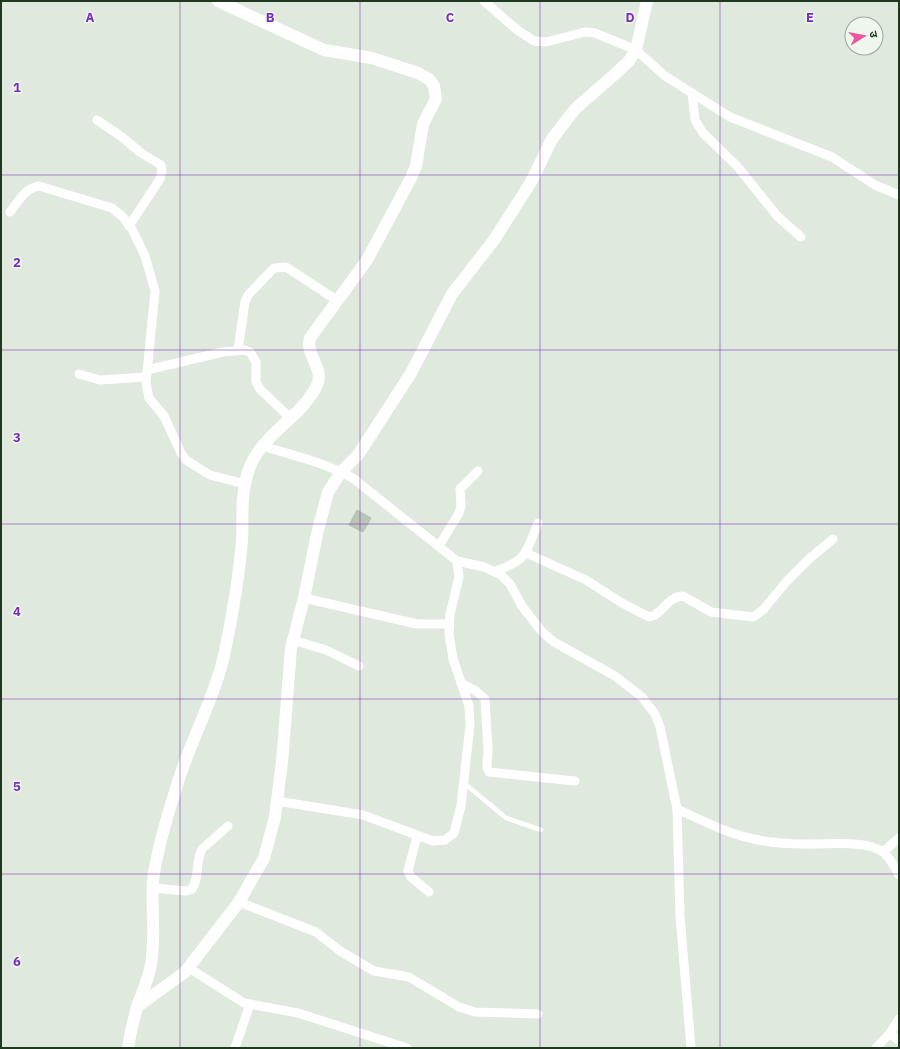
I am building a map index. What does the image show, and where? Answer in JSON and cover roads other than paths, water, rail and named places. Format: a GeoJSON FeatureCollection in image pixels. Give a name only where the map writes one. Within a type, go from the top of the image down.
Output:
{"type":"FeatureCollection","features":[{"type":"Feature","properties":{"kind":"street"},"geometry":{"type":"LineString","coordinates":[[128,1048],[137,1007],[151,966],[153,951],[153,888],[156,862],[178,781],[194,734],[216,681],[226,648],[242,542],[245,484],[251,462],[262,446],[308,398],[319,382],[320,375],[308,346],[310,338],[367,260],[411,178],[416,166],[423,124],[436,99],[434,86],[429,79],[418,73],[372,58],[324,50],[218,1]]}},
{"type":"Feature","properties":{"kind":"street"},"geometry":{"type":"LineString","coordinates":[[484,1],[516,29],[534,41],[546,42],[585,32],[594,33],[636,50],[665,76],[742,123],[832,157],[875,185],[899,195]]}},
{"type":"Feature","properties":{"kind":"street"},"geometry":{"type":"LineString","coordinates":[[137,1007],[174,981],[188,968],[239,902],[264,858],[275,817],[286,728],[288,670],[293,640],[328,492],[341,472],[358,455],[411,372],[452,294],[494,240],[531,182],[552,139],[575,109],[615,74],[628,61],[636,50],[647,1]]}},
{"type":"Feature","properties":{"kind":"street"},"geometry":{"type":"LineString","coordinates":[[692,93],[695,120],[703,133],[737,166],[778,217],[801,237]]}},
{"type":"Feature","properties":{"kind":"street"},"geometry":{"type":"LineString","coordinates":[[97,120],[122,137],[141,153],[161,165],[162,171],[160,179],[129,226]]}},
{"type":"Feature","properties":{"kind":"street"},"geometry":{"type":"LineString","coordinates":[[10,212],[27,191],[33,187],[39,186],[112,208],[123,217],[145,256],[155,291],[147,373],[147,391],[150,398],[167,421],[181,453],[186,460],[210,475],[245,484]]}},
{"type":"Feature","properties":{"kind":"street"},"geometry":{"type":"LineString","coordinates":[[238,350],[245,302],[248,295],[274,268],[286,267],[338,301]]}},
{"type":"Feature","properties":{"kind":"street"},"geometry":{"type":"LineString","coordinates":[[79,374],[100,380],[147,373],[238,350],[244,350],[253,356],[256,362],[256,381],[259,388],[290,418]]}},
{"type":"Feature","properties":{"kind":"street"},"geometry":{"type":"LineString","coordinates":[[262,446],[303,458],[341,472],[354,480],[457,561],[496,571],[510,584],[534,622],[554,642],[615,676],[651,706],[660,727],[677,809],[680,916],[691,1048]]}},
{"type":"Feature","properties":{"kind":"street"},"geometry":{"type":"LineString","coordinates":[[439,546],[459,513],[461,506],[460,489],[478,471]]}},
{"type":"Feature","properties":{"kind":"street"},"geometry":{"type":"LineString","coordinates":[[496,571],[515,563],[526,553],[538,523]]}},
{"type":"Feature","properties":{"kind":"street"},"geometry":{"type":"LineString","coordinates":[[526,553],[579,576],[622,603],[649,617],[656,615],[669,601],[682,596],[711,612],[750,617],[759,614],[787,581],[833,539]]}},
{"type":"Feature","properties":{"kind":"street"},"geometry":{"type":"LineString","coordinates":[[277,801],[363,815],[433,841],[440,841],[454,833],[464,783],[470,725],[469,706],[453,659],[448,624],[459,577],[459,566],[457,561]]}},
{"type":"Feature","properties":{"kind":"street"},"geometry":{"type":"LineString","coordinates":[[304,598],[417,624],[448,624]]}},
{"type":"Feature","properties":{"kind":"street"},"geometry":{"type":"LineString","coordinates":[[293,640],[326,650],[359,666]]}},
{"type":"Feature","properties":{"kind":"street"},"geometry":{"type":"LineString","coordinates":[[461,684],[476,691],[485,699],[488,749],[487,766],[489,772],[575,781]]}},
{"type":"Feature","properties":{"kind":"street"},"geometry":{"type":"LineString","coordinates":[[677,809],[724,830],[755,840],[805,844],[862,845],[875,848],[884,852],[892,861],[899,875]]}},
{"type":"Feature","properties":{"kind":"street"},"geometry":{"type":"LineString","coordinates":[[153,888],[186,891],[192,889],[196,880],[200,854],[209,842],[228,826]]}},
{"type":"Feature","properties":{"kind":"street"},"geometry":{"type":"LineString","coordinates":[[417,836],[408,871],[411,877],[429,892]]}},
{"type":"Feature","properties":{"kind":"street"},"geometry":{"type":"LineString","coordinates":[[884,852],[899,838]]}},
{"type":"Feature","properties":{"kind":"street"},"geometry":{"type":"LineString","coordinates":[[239,902],[316,932],[340,951],[374,971],[410,977],[459,1007],[475,1012],[538,1014]]}},
{"type":"Feature","properties":{"kind":"street"},"geometry":{"type":"LineString","coordinates":[[188,968],[232,996],[250,1004],[298,1014],[394,1046],[407,1048]]}},
{"type":"Feature","properties":{"kind":"street"},"geometry":{"type":"LineString","coordinates":[[235,1048],[250,1004]]}},
{"type":"Feature","properties":{"kind":"street"},"geometry":{"type":"LineString","coordinates":[[876,1048],[890,1033],[899,1019]]}},
{"type":"Feature","properties":{"kind":"street"},"geometry":{"type":"LineString","coordinates":[[890,1033],[899,1041]]}},
{"type":"Feature","properties":{"kind":"lane"},"geometry":{"type":"LineString","coordinates":[[464,783],[506,818],[541,830]]}}]}
